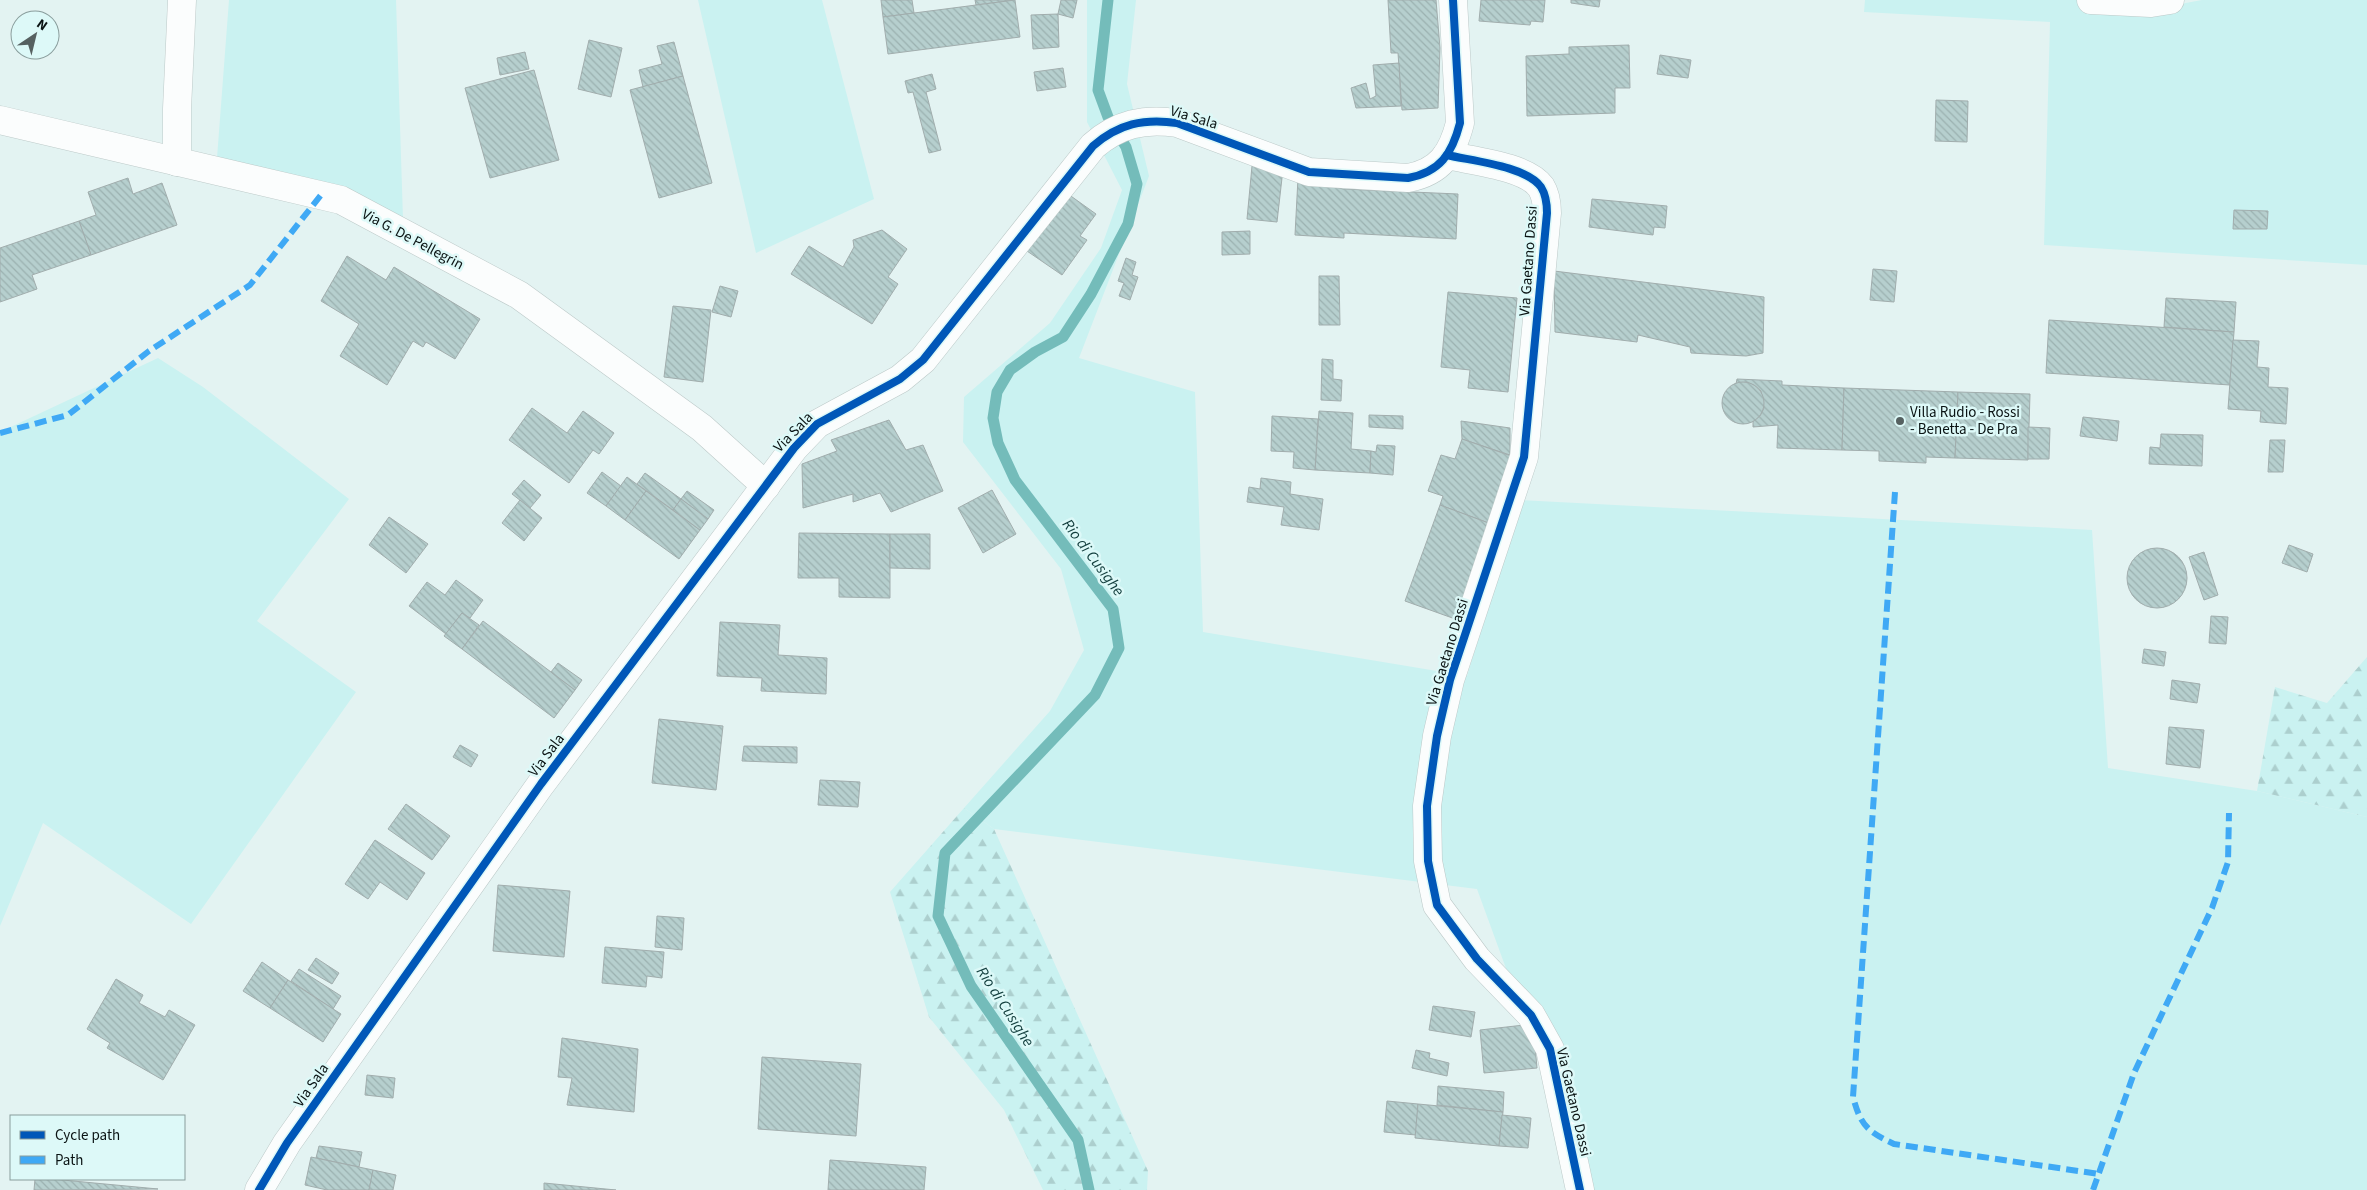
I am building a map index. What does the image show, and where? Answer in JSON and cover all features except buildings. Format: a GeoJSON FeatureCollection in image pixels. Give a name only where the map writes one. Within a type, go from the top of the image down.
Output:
{"type":"FeatureCollection","features":[{"type":"Feature","properties":{"kind":"street"},"geometry":{"type":"LineString","coordinates":[[177,162],[177,109],[182,0]]}},
{"type":"Feature","properties":{"kind":"street","name":"Via Sala"},"geometry":{"type":"LineString","coordinates":[[258,1190],[287,1143],[541,784],[794,448],[817,424],[900,379],[923,360],[1094,146],[1105,136],[1120,128],[1138,122],[1158,120],[1177,123],[1309,172],[1408,178],[1421,176],[1436,169],[1447,155],[1456,139],[1460,123],[1453,0]]}},
{"type":"Feature","properties":{"kind":"street"},"geometry":{"type":"LineString","coordinates":[[2091,0],[2151,2],[2170,0]]}},
{"type":"Feature","properties":{"kind":"street","name":"Via G. De Pellegrin"},"geometry":{"type":"LineString","coordinates":[[0,120],[341,200],[519,295],[702,428],[766,486]]}},
{"type":"Feature","properties":{"kind":"street","name":"Via Gaetano Dassi"},"geometry":{"type":"LineString","coordinates":[[1447,155],[1520,172],[1532,178],[1541,186],[1546,198],[1547,213],[1524,457],[1445,699],[1437,736],[1427,806],[1428,861],[1436,905],[1477,959],[1530,1015],[1550,1049],[1580,1190]]}},
{"type":"Feature","properties":{"kind":"green space"},"geometry":{"type":"Polygon","coordinates":[[[229,0],[396,0],[403,219],[323,210],[217,158],[229,0]]]}},
{"type":"Feature","properties":{"kind":"green space"},"geometry":{"type":"Polygon","coordinates":[[[698,0],[822,0],[874,199],[756,253],[698,0]]]}},
{"type":"Feature","properties":{"kind":"green space"},"geometry":{"type":"Polygon","coordinates":[[[1087,0],[1136,0],[1127,84],[1149,176],[1079,358],[1195,392],[1203,632],[1467,676],[1521,500],[2092,530],[2108,768],[2257,791],[2367,817],[2367,1190],[1587,1190],[1477,889],[994,829],[964,808],[1050,711],[1084,650],[1061,569],[963,442],[964,397],[1050,323],[1101,248],[1122,190],[1087,122],[1087,0]]]}},
{"type":"Feature","properties":{"kind":"green space"},"geometry":{"type":"Polygon","coordinates":[[[1865,0],[2175,0],[2175,5],[2202,0],[2367,0],[2367,265],[2044,245],[2050,22],[1864,12],[1865,0]]]}},
{"type":"Feature","properties":{"kind":"green space"},"geometry":{"type":"Polygon","coordinates":[[[158,358],[203,387],[349,499],[257,621],[356,692],[191,924],[43,823],[0,926],[0,432],[158,358]]]}},
{"type":"Feature","properties":{"kind":"green space"},"geometry":{"type":"Polygon","coordinates":[[[2367,657],[2367,817],[2257,791],[2275,687],[2327,703],[2367,657]]]}},
{"type":"Feature","properties":{"kind":"green space"},"geometry":{"type":"Polygon","coordinates":[[[964,808],[994,829],[1148,1171],[1147,1190],[1043,1190],[1004,1110],[929,1017],[890,892],[964,808]]]}},
{"type":"Feature","properties":{"kind":"waterway","name":"Rio di Cusighe"},"geometry":{"type":"LineString","coordinates":[[1089,1190],[1078,1140],[971,986],[938,916],[945,853],[1095,695],[1119,648],[1113,609],[1015,480],[998,443],[993,418],[997,392],[1010,370],[1035,352],[1063,337],[1091,294],[1128,224],[1137,184],[1126,147],[1108,117],[1098,90],[1108,0]]}},
{"type":"Feature","properties":{"kind":"marked path"},"geometry":{"type":"LineString","coordinates":[[0,433],[68,415],[149,351],[250,285],[321,195]]}},
{"type":"Feature","properties":{"kind":"marked path"},"geometry":{"type":"LineString","coordinates":[[1895,492],[1853,1097],[1859,1115],[1866,1126],[1877,1135],[1894,1144],[2099,1174]]}},
{"type":"Feature","properties":{"kind":"marked path"},"geometry":{"type":"LineString","coordinates":[[2093,1190],[2134,1073],[2212,908],[2228,862],[2229,813]]}},
{"type":"Feature","properties":{"kind":"cycle path"},"geometry":{"type":"LineString","coordinates":[[259,1190],[287,1143],[541,784],[794,448],[817,424],[900,379],[923,360],[1093,146],[1112,132],[1132,124],[1153,121],[1177,123],[1309,172],[1408,178],[1419,175],[1443,160],[1453,144],[1460,123],[1453,0]]}},
{"type":"Feature","properties":{"kind":"cycle path"},"geometry":{"type":"LineString","coordinates":[[1447,155],[1498,165],[1524,174],[1541,187],[1544,193],[1547,213],[1524,457],[1450,680],[1437,736],[1427,806],[1428,861],[1437,905],[1477,959],[1531,1015],[1550,1049],[1580,1190]]}},
{"type":"Feature","properties":{"kind":"place","name":"Villa Rudio - Rossi - Benetta - De Pra"},"geometry":{"type":"Point","coordinates":[1900,421]}}]}
